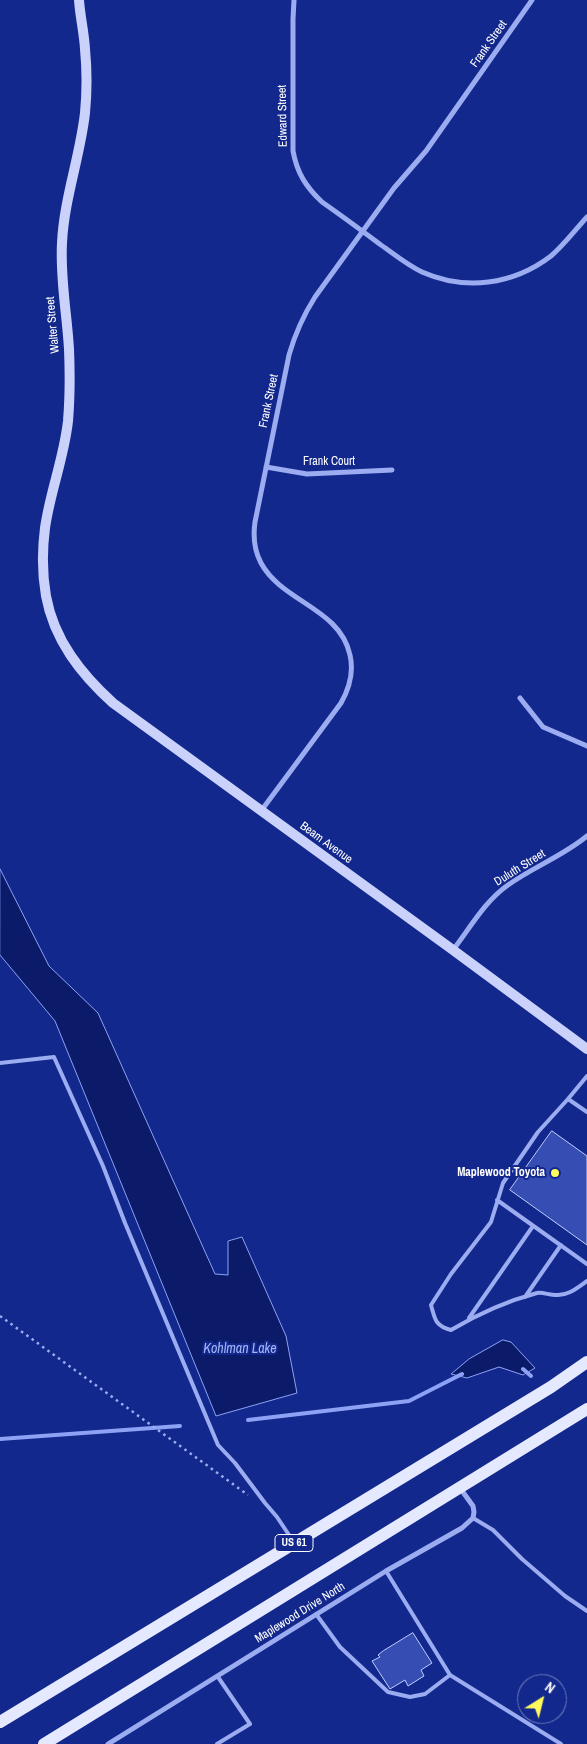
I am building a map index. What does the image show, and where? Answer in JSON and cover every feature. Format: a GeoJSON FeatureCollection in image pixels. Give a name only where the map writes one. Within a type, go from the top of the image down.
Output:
{"type":"FeatureCollection","features":[{"type":"Feature","properties":{"kind":"main road","name":"US 61"},"geometry":{"type":"LineString","coordinates":[[0,1722],[551,1387],[587,1362]]}},
{"type":"Feature","properties":{"kind":"main road"},"geometry":{"type":"LineString","coordinates":[[44,1744],[587,1409]]}},
{"type":"Feature","properties":{"kind":"street","name":"Walter Street"},"geometry":{"type":"LineString","coordinates":[[63,644],[47,599],[43,575],[42,550],[45,526],[62,460],[68,422],[69,349],[61,276],[65,213],[81,146],[87,83],[79,0]]}},
{"type":"Feature","properties":{"kind":"street","name":"Edward Street"},"geometry":{"type":"LineString","coordinates":[[294,0],[293,144],[296,165],[302,180],[322,202],[420,271],[442,280],[463,283],[482,283],[510,278],[534,267],[552,255],[587,217]]}},
{"type":"Feature","properties":{"kind":"street","name":"Frank Street"},"geometry":{"type":"LineString","coordinates":[[261,811],[341,702],[348,690],[352,676],[352,661],[349,647],[339,630],[327,618],[269,575],[258,557],[254,536],[266,467],[294,336],[303,315],[315,297],[394,188],[426,151],[532,0]]}},
{"type":"Feature","properties":{"kind":"street","name":"Frank Court"},"geometry":{"type":"LineString","coordinates":[[266,467],[307,474],[392,470]]}},
{"type":"Feature","properties":{"kind":"street","name":"Beam Avenue"},"geometry":{"type":"LineString","coordinates":[[63,644],[79,669],[113,703],[587,1049]]}},
{"type":"Feature","properties":{"kind":"street"},"geometry":{"type":"LineString","coordinates":[[520,698],[543,727],[587,746]]}},
{"type":"Feature","properties":{"kind":"street","name":"Duluth Street"},"geometry":{"type":"LineString","coordinates":[[453,950],[496,894],[518,878],[562,854],[587,836]]}},
{"type":"Feature","properties":{"kind":"street"},"geometry":{"type":"LineString","coordinates":[[460,1488],[473,1506],[473,1518]]}},
{"type":"Feature","properties":{"kind":"street","name":"Maplewood Drive North"},"geometry":{"type":"LineString","coordinates":[[108,1744],[386,1571],[462,1528],[473,1518]]}},
{"type":"Feature","properties":{"kind":"lane"},"geometry":{"type":"LineString","coordinates":[[0,1063],[54,1057],[103,1166],[218,1445],[236,1463],[294,1543]]}},
{"type":"Feature","properties":{"kind":"lane"},"geometry":{"type":"LineString","coordinates":[[587,1076],[538,1132],[503,1183],[491,1222],[431,1304],[435,1321],[444,1328],[451,1330],[468,1320],[509,1302],[540,1292],[556,1296],[568,1294],[587,1281]]}},
{"type":"Feature","properties":{"kind":"lane"},"geometry":{"type":"LineString","coordinates":[[568,1099],[587,1112]]}},
{"type":"Feature","properties":{"kind":"lane"},"geometry":{"type":"LineString","coordinates":[[497,1200],[587,1264]]}},
{"type":"Feature","properties":{"kind":"lane"},"geometry":{"type":"LineString","coordinates":[[468,1320],[534,1226]]}},
{"type":"Feature","properties":{"kind":"lane"},"geometry":{"type":"LineString","coordinates":[[525,1297],[561,1245]]}},
{"type":"Feature","properties":{"kind":"lane"},"geometry":{"type":"LineString","coordinates":[[473,1518],[493,1530],[522,1559],[587,1611]]}},
{"type":"Feature","properties":{"kind":"lane"},"geometry":{"type":"LineString","coordinates":[[386,1571],[450,1675],[561,1744]]}},
{"type":"Feature","properties":{"kind":"lane"},"geometry":{"type":"LineString","coordinates":[[316,1614],[340,1647],[388,1692],[410,1697],[425,1694],[450,1675]]}},
{"type":"Feature","properties":{"kind":"lane"},"geometry":{"type":"LineString","coordinates":[[217,1744],[250,1724],[218,1676]]}},
{"type":"Feature","properties":{"kind":"path"},"geometry":{"type":"LineString","coordinates":[[0,1316],[249,1496]]}},
{"type":"Feature","properties":{"kind":"water","name":"Kohlman Lake"},"geometry":{"type":"Polygon","coordinates":[[[0,869],[49,966],[98,1013],[215,1274],[228,1275],[228,1241],[242,1237],[286,1336],[297,1393],[216,1416],[55,1021],[0,955],[0,869]]]}},
{"type":"Feature","properties":{"kind":"water"},"geometry":{"type":"Polygon","coordinates":[[[503,1340],[511,1342],[535,1368],[523,1375],[499,1367],[467,1378],[451,1374],[469,1359],[503,1340]]]}},
{"type":"Feature","properties":{"kind":"building","name":"Maplewood Toyota"},"geometry":{"type":"Polygon","coordinates":[[[552,1131],[587,1156],[587,1245],[510,1190],[552,1131]]]}},
{"type":"Feature","properties":{"kind":"building"},"geometry":{"type":"Polygon","coordinates":[[[413,1633],[432,1663],[421,1670],[424,1676],[408,1686],[405,1680],[390,1689],[372,1661],[380,1657],[378,1655],[383,1651],[413,1633]]]}},
{"type":"Feature","properties":{"kind":"waterway"},"geometry":{"type":"LineString","coordinates":[[523,1369],[531,1376]]}},
{"type":"Feature","properties":{"kind":"waterway"},"geometry":{"type":"LineString","coordinates":[[248,1420],[409,1401],[462,1374]]}},
{"type":"Feature","properties":{"kind":"waterway"},"geometry":{"type":"LineString","coordinates":[[0,1439],[180,1426]]}},
{"type":"Feature","properties":{"kind":"place","name":"Maplewood Toyota"},"geometry":{"type":"Point","coordinates":[555,1173]}}]}
